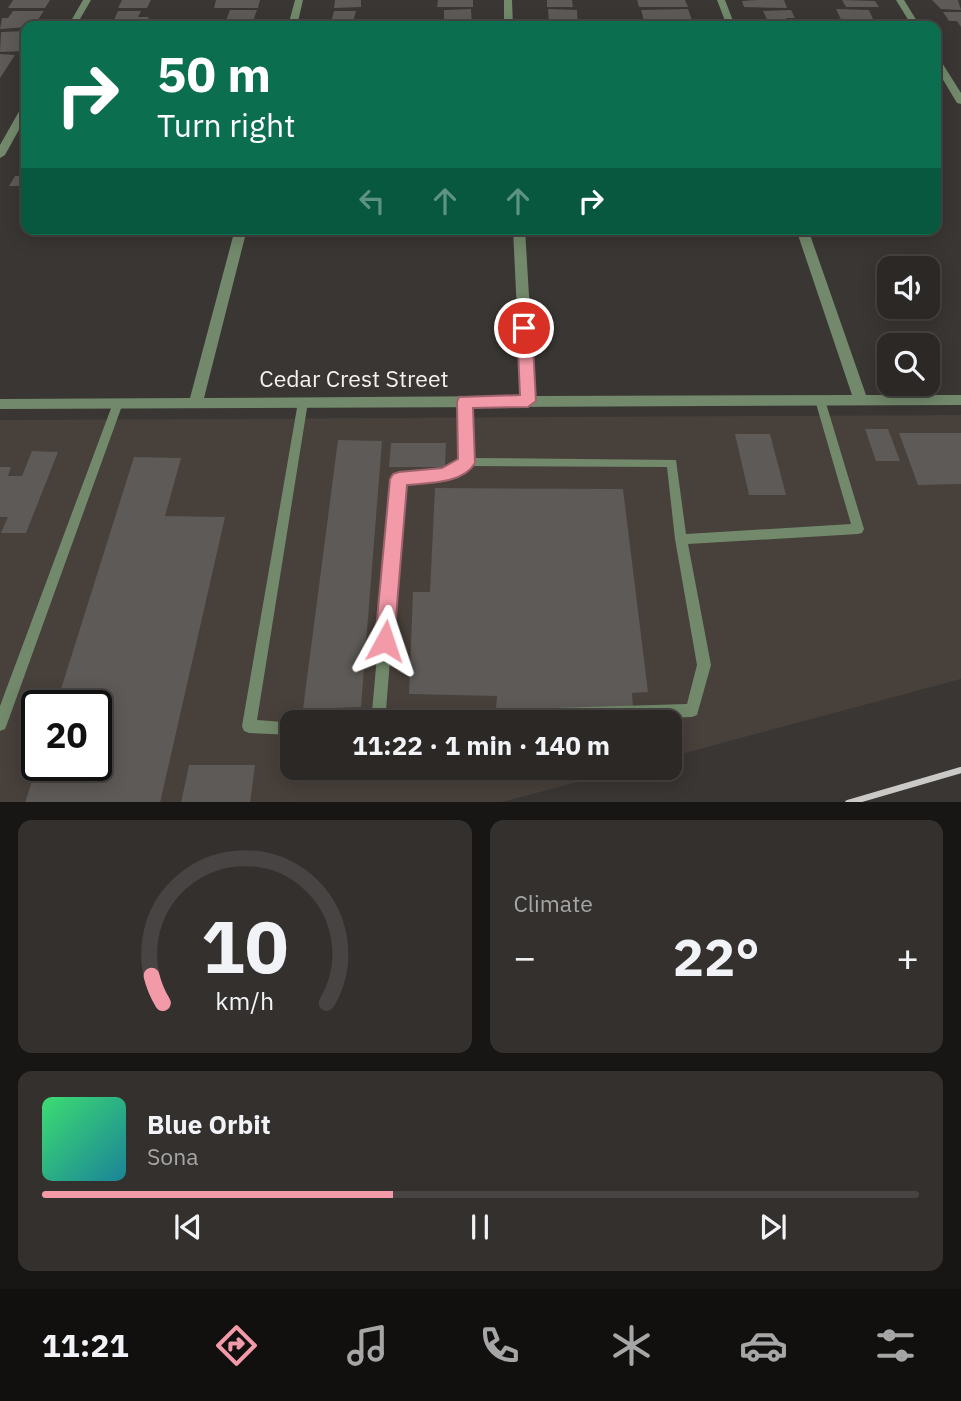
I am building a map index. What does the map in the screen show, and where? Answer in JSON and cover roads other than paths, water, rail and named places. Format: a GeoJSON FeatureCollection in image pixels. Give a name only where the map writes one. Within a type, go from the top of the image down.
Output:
{"type":"FeatureCollection","features":[{"type":"Feature","properties":{"kind":"street"},"geometry":{"type":"LineString","coordinates":[[75,21],[87,0]]}},
{"type":"Feature","properties":{"kind":"street"},"geometry":{"type":"LineString","coordinates":[[293,21],[299,0]]}},
{"type":"Feature","properties":{"kind":"street"},"geometry":{"type":"LineString","coordinates":[[508,0],[509,21]]}},
{"type":"Feature","properties":{"kind":"street"},"geometry":{"type":"LineString","coordinates":[[721,0],[728,21]]}},
{"type":"Feature","properties":{"kind":"street"},"geometry":{"type":"LineString","coordinates":[[900,0],[913,21]]}},
{"type":"Feature","properties":{"kind":"street"},"geometry":{"type":"LineString","coordinates":[[941,68],[961,101]]}},
{"type":"Feature","properties":{"kind":"street"},"geometry":{"type":"LineString","coordinates":[[0,155],[21,117]]}},
{"type":"Feature","properties":{"kind":"street"},"geometry":{"type":"LineString","coordinates":[[196,402],[239,235]]}},
{"type":"Feature","properties":{"kind":"street"},"geometry":{"type":"LineString","coordinates":[[519,235],[528,401]]}},
{"type":"Feature","properties":{"kind":"street"},"geometry":{"type":"LineString","coordinates":[[804,235],[861,400]]}},
{"type":"Feature","properties":{"kind":"street","name":"Cedar Crest Street"},"geometry":{"type":"LineString","coordinates":[[0,404],[961,400]]}},
{"type":"Feature","properties":{"kind":"lane"},"geometry":{"type":"LineString","coordinates":[[681,540],[858,528],[820,400]]}},
{"type":"Feature","properties":{"kind":"lane"},"geometry":{"type":"LineString","coordinates":[[280,727],[249,726],[303,402]]}},
{"type":"Feature","properties":{"kind":"lane"},"geometry":{"type":"LineString","coordinates":[[465,402],[467,463]]}},
{"type":"Feature","properties":{"kind":"lane"},"geometry":{"type":"LineString","coordinates":[[0,724],[118,403]]}},
{"type":"Feature","properties":{"kind":"lane"},"geometry":{"type":"LineString","coordinates":[[379,710],[399,479],[445,474],[467,463],[672,463],[681,540],[704,665],[692,710],[682,710]]}},
{"type":"Feature","properties":{"kind":"railway"},"geometry":{"type":"LineString","coordinates":[[851,802],[961,770]]}}]}
